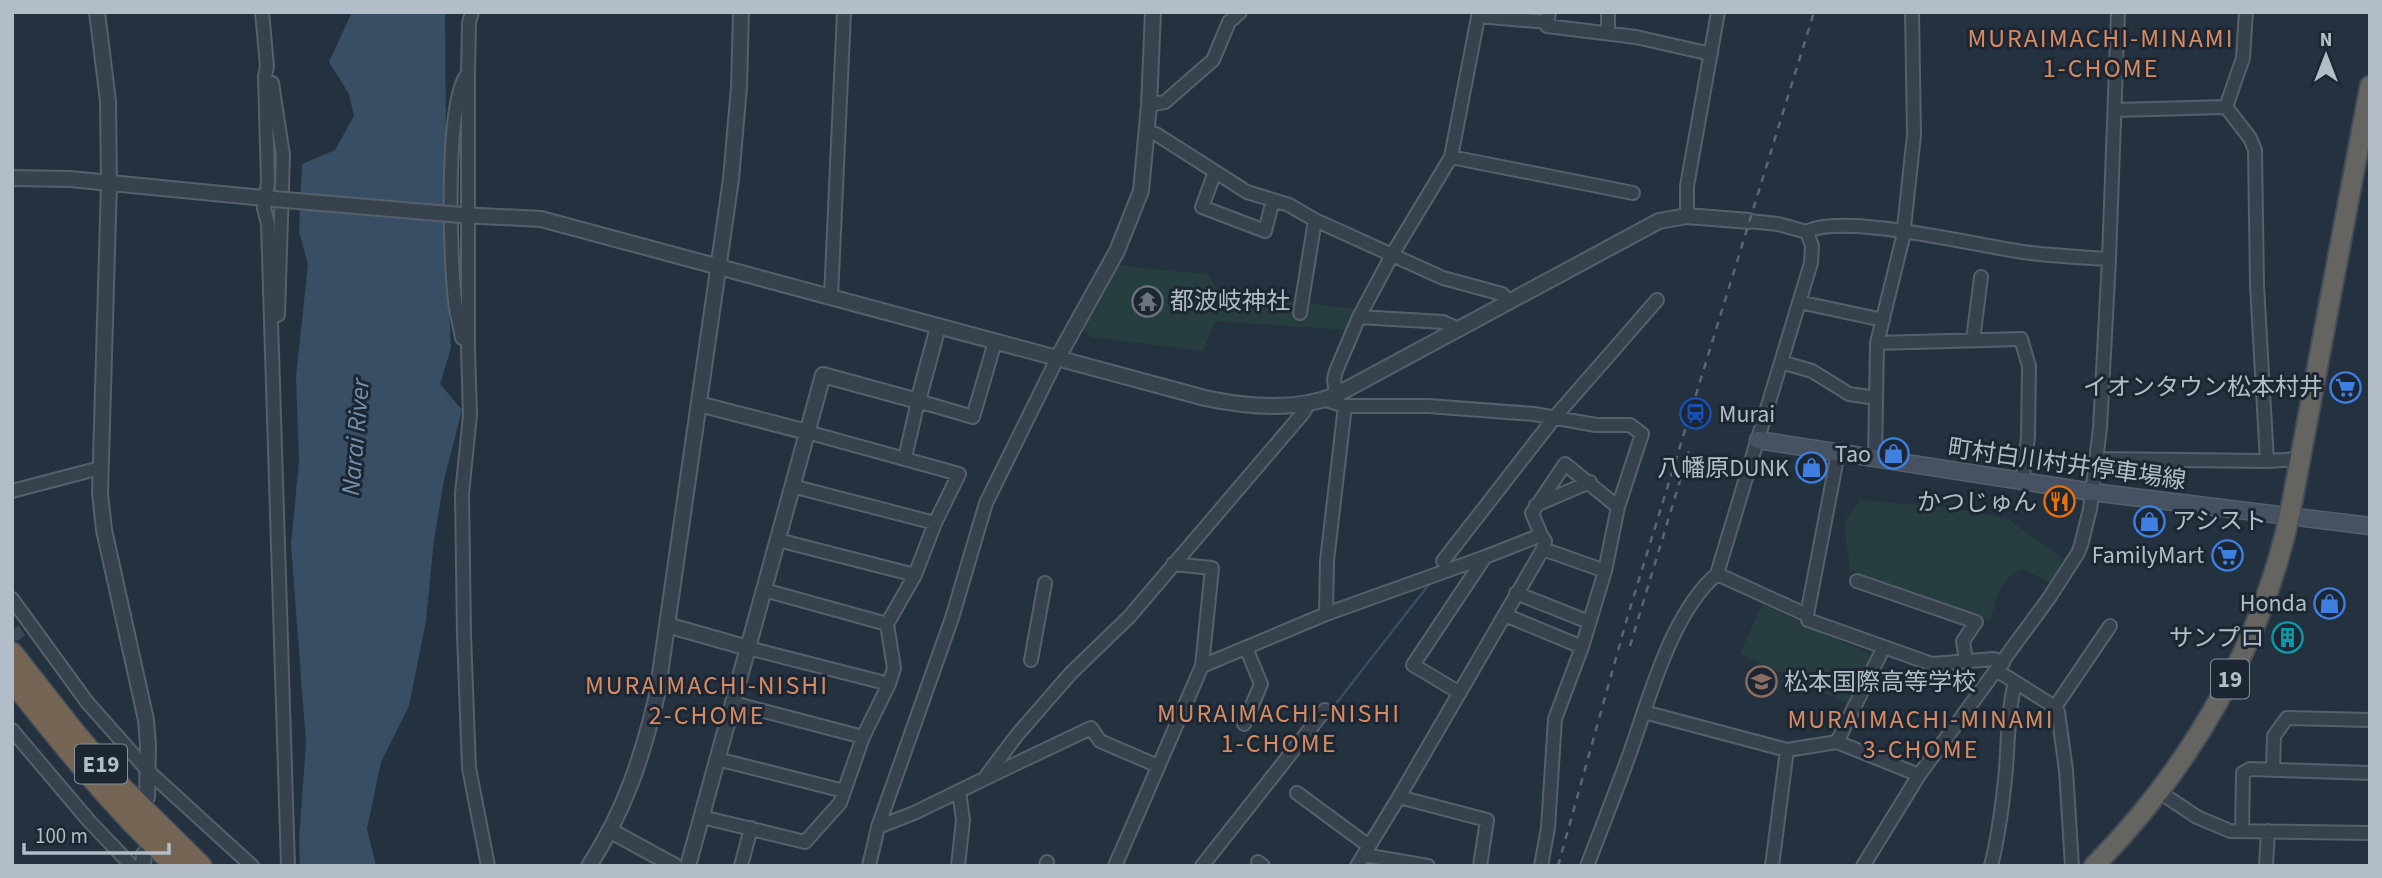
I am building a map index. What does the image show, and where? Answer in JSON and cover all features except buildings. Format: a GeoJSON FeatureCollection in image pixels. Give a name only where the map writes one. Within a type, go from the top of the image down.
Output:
{"type":"FeatureCollection","features":[{"type":"Feature","properties":{"kind":"highway","name":"19"},"geometry":{"type":"LineString","coordinates":[[2094,866],[2158,791],[2203,727],[2252,633],[2277,570],[2290,517],[2370,86]]}},
{"type":"Feature","properties":{"kind":"highway","name":"E19"},"geometry":{"type":"LineString","coordinates":[[12,653],[122,788],[201,866]]}},
{"type":"Feature","properties":{"kind":"highway","name":"E19"},"geometry":{"type":"LineString","coordinates":[[12,680],[67,751],[176,866]]}},
{"type":"Feature","properties":{"kind":"main road","name":"町村白川村井停車場線"},"geometry":{"type":"LineString","coordinates":[[1758,440],[2092,492],[2370,526]]}},
{"type":"Feature","properties":{"kind":"street"},"geometry":{"type":"LineString","coordinates":[[97,12],[108,101],[109,183],[100,493],[104,530],[146,720],[147,797]]}},
{"type":"Feature","properties":{"kind":"street"},"geometry":{"type":"LineString","coordinates":[[262,12],[267,66],[271,76],[283,165],[278,329],[272,357]]}},
{"type":"Feature","properties":{"kind":"street"},"geometry":{"type":"LineString","coordinates":[[472,12],[469,23],[465,215],[470,415],[462,494],[467,747],[488,866]]}},
{"type":"Feature","properties":{"kind":"street"},"geometry":{"type":"LineString","coordinates":[[589,866],[611,831],[629,791],[643,751],[657,695],[732,179],[741,12]]}},
{"type":"Feature","properties":{"kind":"street"},"geometry":{"type":"LineString","coordinates":[[831,297],[844,12]]}},
{"type":"Feature","properties":{"kind":"street"},"geometry":{"type":"LineString","coordinates":[[869,866],[878,828],[951,618],[986,503],[1057,359],[1117,251],[1135,211],[1142,183],[1147,132],[1153,12]]}},
{"type":"Feature","properties":{"kind":"street"},"geometry":{"type":"LineString","coordinates":[[1149,105],[1165,102],[1213,60],[1229,23],[1240,12]]}},
{"type":"Feature","properties":{"kind":"street"},"geometry":{"type":"LineString","coordinates":[[1608,12],[1608,33]]}},
{"type":"Feature","properties":{"kind":"street"},"geometry":{"type":"LineString","coordinates":[[1687,216],[1687,186],[1718,12]]}},
{"type":"Feature","properties":{"kind":"street"},"geometry":{"type":"LineString","coordinates":[[1875,459],[1877,343],[1904,231],[1914,135],[1912,12]]}},
{"type":"Feature","properties":{"kind":"street"},"geometry":{"type":"LineString","coordinates":[[1863,866],[1919,775],[2078,554],[2097,459],[2109,259],[2118,12]]}},
{"type":"Feature","properties":{"kind":"street"},"geometry":{"type":"LineString","coordinates":[[2227,107],[2243,58],[2246,12]]}},
{"type":"Feature","properties":{"kind":"street"},"geometry":{"type":"LineString","coordinates":[[1326,614],[1336,371],[1359,317],[1392,255],[1451,157],[1478,14],[1548,17],[1547,26],[1636,37],[1711,54]]}},
{"type":"Feature","properties":{"kind":"street"},"geometry":{"type":"LineString","coordinates":[[267,66],[268,224],[288,866]]}},
{"type":"Feature","properties":{"kind":"street"},"geometry":{"type":"LineString","coordinates":[[468,73],[461,84],[455,104],[452,221],[455,301],[462,341],[468,349]]}},
{"type":"Feature","properties":{"kind":"street"},"geometry":{"type":"LineString","coordinates":[[2115,110],[2227,107]]}},
{"type":"Feature","properties":{"kind":"street"},"geometry":{"type":"LineString","coordinates":[[2227,107],[2250,138],[2255,150],[2257,285],[2267,461]]}},
{"type":"Feature","properties":{"kind":"street"},"geometry":{"type":"LineString","coordinates":[[1147,132],[1156,134],[1247,192],[1289,205],[1315,220],[1443,278],[1502,294],[1509,301]]}},
{"type":"Feature","properties":{"kind":"street"},"geometry":{"type":"LineString","coordinates":[[1451,157],[1633,194]]}},
{"type":"Feature","properties":{"kind":"street"},"geometry":{"type":"LineString","coordinates":[[1215,172],[1202,207],[1265,230],[1273,200]]}},
{"type":"Feature","properties":{"kind":"street"},"geometry":{"type":"LineString","coordinates":[[12,178],[70,179],[268,201],[541,219],[1211,399],[1253,405],[1307,404],[1336,400],[1555,417],[1596,425],[1630,425],[1642,433],[1618,507],[1605,571],[1582,646],[1555,719],[1548,828],[1541,866]]}},
{"type":"Feature","properties":{"kind":"street"},"geometry":{"type":"LineString","coordinates":[[1336,400],[1459,328],[1644,228],[1687,216],[1779,224],[1807,232],[1815,227],[1871,227],[2022,252],[2109,259]]}},
{"type":"Feature","properties":{"kind":"street"},"geometry":{"type":"LineString","coordinates":[[1300,313],[1315,220]]}},
{"type":"Feature","properties":{"kind":"street"},"geometry":{"type":"LineString","coordinates":[[1587,866],[1661,663],[1678,628],[1705,584],[1717,574],[1811,262],[1812,246],[1807,232]]}},
{"type":"Feature","properties":{"kind":"street"},"geometry":{"type":"LineString","coordinates":[[1973,340],[1980,277]]}},
{"type":"Feature","properties":{"kind":"street"},"geometry":{"type":"LineString","coordinates":[[1443,561],[1555,417],[1657,300]]}},
{"type":"Feature","properties":{"kind":"street"},"geometry":{"type":"LineString","coordinates":[[1799,302],[1882,320]]}},
{"type":"Feature","properties":{"kind":"street"},"geometry":{"type":"LineString","coordinates":[[1359,317],[1443,322],[1459,328]]}},
{"type":"Feature","properties":{"kind":"street"},"geometry":{"type":"LineString","coordinates":[[905,458],[938,327]]}},
{"type":"Feature","properties":{"kind":"street"},"geometry":{"type":"LineString","coordinates":[[1877,343],[2021,339],[2029,366],[2028,437],[2022,482]]}},
{"type":"Feature","properties":{"kind":"street"},"geometry":{"type":"LineString","coordinates":[[688,866],[823,375],[973,417],[995,342]]}},
{"type":"Feature","properties":{"kind":"street"},"geometry":{"type":"LineString","coordinates":[[1781,362],[1812,371],[1849,394],[1876,398]]}},
{"type":"Feature","properties":{"kind":"street"},"geometry":{"type":"LineString","coordinates":[[699,404],[959,474],[915,575],[887,624],[894,668],[863,737],[840,803],[805,842],[702,817]]}},
{"type":"Feature","properties":{"kind":"street"},"geometry":{"type":"LineString","coordinates":[[984,779],[1017,735],[1071,673],[1129,617],[1262,463],[1303,413],[1307,404]]}},
{"type":"Feature","properties":{"kind":"street"},"geometry":{"type":"LineString","coordinates":[[1838,453],[1808,620],[1932,664],[1994,659],[2015,682],[2055,707],[2059,712],[2066,770],[2072,866]]}},
{"type":"Feature","properties":{"kind":"street"},"geometry":{"type":"LineString","coordinates":[[2097,459],[2300,459]]}},
{"type":"Feature","properties":{"kind":"street"},"geometry":{"type":"LineString","coordinates":[[1363,856],[1543,549],[1545,541],[1532,513],[1565,464],[1618,507]]}},
{"type":"Feature","properties":{"kind":"street"},"geometry":{"type":"LineString","coordinates":[[12,491],[100,468]]}},
{"type":"Feature","properties":{"kind":"street"},"geometry":{"type":"LineString","coordinates":[[1535,505],[1590,482]]}},
{"type":"Feature","properties":{"kind":"street"},"geometry":{"type":"LineString","coordinates":[[792,486],[936,523]]}},
{"type":"Feature","properties":{"kind":"street"},"geometry":{"type":"LineString","coordinates":[[1202,666],[1326,614],[1485,558],[1541,535]]}},
{"type":"Feature","properties":{"kind":"street"},"geometry":{"type":"LineString","coordinates":[[778,540],[915,575]]}},
{"type":"Feature","properties":{"kind":"street"},"geometry":{"type":"LineString","coordinates":[[1543,549],[1605,571]]}},
{"type":"Feature","properties":{"kind":"street"},"geometry":{"type":"LineString","coordinates":[[1460,693],[1413,665],[1485,558]]}},
{"type":"Feature","properties":{"kind":"street"},"geometry":{"type":"LineString","coordinates":[[1115,866],[1202,666],[1212,568],[1173,564]]}},
{"type":"Feature","properties":{"kind":"street"},"geometry":{"type":"LineString","coordinates":[[1717,574],[1807,615]]}},
{"type":"Feature","properties":{"kind":"street"},"geometry":{"type":"LineString","coordinates":[[1857,581],[1976,622],[1963,641],[1966,661]]}},
{"type":"Feature","properties":{"kind":"street"},"geometry":{"type":"LineString","coordinates":[[1031,660],[1045,583]]}},
{"type":"Feature","properties":{"kind":"street"},"geometry":{"type":"LineString","coordinates":[[764,590],[887,624]]}},
{"type":"Feature","properties":{"kind":"street"},"geometry":{"type":"LineString","coordinates":[[1516,593],[1589,622]]}},
{"type":"Feature","properties":{"kind":"street"},"geometry":{"type":"LineString","coordinates":[[12,599],[27,628],[148,771],[252,866]]}},
{"type":"Feature","properties":{"kind":"street"},"geometry":{"type":"LineString","coordinates":[[1505,615],[1582,646]]}},
{"type":"Feature","properties":{"kind":"street"},"geometry":{"type":"LineString","coordinates":[[667,625],[889,684]]}},
{"type":"Feature","properties":{"kind":"street"},"geometry":{"type":"LineString","coordinates":[[2055,707],[2110,626]]}},
{"type":"Feature","properties":{"kind":"street"},"geometry":{"type":"LineString","coordinates":[[1244,724],[1261,684],[1246,648]]}},
{"type":"Feature","properties":{"kind":"street"},"geometry":{"type":"LineString","coordinates":[[1837,742],[1884,648]]}},
{"type":"Feature","properties":{"kind":"street"},"geometry":{"type":"LineString","coordinates":[[1991,866],[2006,771],[2015,682]]}},
{"type":"Feature","properties":{"kind":"street"},"geometry":{"type":"LineString","coordinates":[[733,703],[863,737]]}},
{"type":"Feature","properties":{"kind":"street"},"geometry":{"type":"LineString","coordinates":[[1202,866],[1325,710]]}},
{"type":"Feature","properties":{"kind":"street"},"geometry":{"type":"LineString","coordinates":[[1644,712],[1787,750],[1837,742],[1919,775]]}},
{"type":"Feature","properties":{"kind":"street"},"geometry":{"type":"LineString","coordinates":[[2273,769],[2274,736],[2287,718],[2370,720]]}},
{"type":"Feature","properties":{"kind":"street"},"geometry":{"type":"LineString","coordinates":[[878,828],[914,814],[1091,728],[1100,741],[1158,766]]}},
{"type":"Feature","properties":{"kind":"street"},"geometry":{"type":"LineString","coordinates":[[12,730],[89,821],[132,866]]}},
{"type":"Feature","properties":{"kind":"street"},"geometry":{"type":"LineString","coordinates":[[1772,866],[1787,750]]}},
{"type":"Feature","properties":{"kind":"street"},"geometry":{"type":"LineString","coordinates":[[717,759],[844,791]]}},
{"type":"Feature","properties":{"kind":"street"},"geometry":{"type":"LineString","coordinates":[[2242,831],[2244,773],[2250,769],[2370,773]]}},
{"type":"Feature","properties":{"kind":"street"},"geometry":{"type":"LineString","coordinates":[[958,866],[962,820],[959,791]]}},
{"type":"Feature","properties":{"kind":"street"},"geometry":{"type":"LineString","coordinates":[[2158,791],[2197,817],[2230,831],[2370,833]]}},
{"type":"Feature","properties":{"kind":"street"},"geometry":{"type":"LineString","coordinates":[[1297,793],[1363,856],[1428,866]]}},
{"type":"Feature","properties":{"kind":"street"},"geometry":{"type":"LineString","coordinates":[[1399,797],[1487,820],[1480,866]]}},
{"type":"Feature","properties":{"kind":"street"},"geometry":{"type":"LineString","coordinates":[[741,866],[751,828]]}},
{"type":"Feature","properties":{"kind":"street"},"geometry":{"type":"LineString","coordinates":[[611,831],[676,866]]}},
{"type":"Feature","properties":{"kind":"street"},"geometry":{"type":"LineString","coordinates":[[2266,866],[2268,831]]}},
{"type":"Feature","properties":{"kind":"green space"},"geometry":{"type":"Polygon","coordinates":[[[1117,265],[1206,274],[1218,292],[1354,309],[1346,330],[1215,321],[1203,351],[1091,337],[1084,329],[1085,320],[1117,265]]]}},
{"type":"Feature","properties":{"kind":"green space"},"geometry":{"type":"Polygon","coordinates":[[[1860,500],[1954,508],[2006,518],[2063,558],[2053,584],[2022,569],[2008,578],[2000,590],[1990,621],[1850,570],[1844,522],[1860,500]]]}},
{"type":"Feature","properties":{"kind":"green space"},"geometry":{"type":"Polygon","coordinates":[[[1762,604],[1874,656],[1851,705],[1740,654],[1762,604]]]}},
{"type":"Feature","properties":{"kind":"water","name":"Narai River"},"geometry":{"type":"Polygon","coordinates":[[[352,12],[445,12],[447,263],[451,348],[440,384],[462,410],[444,480],[434,540],[426,621],[409,706],[381,762],[367,829],[376,866],[300,866],[299,839],[306,743],[291,545],[299,461],[296,376],[308,264],[299,232],[302,164],[335,150],[354,116],[349,94],[329,62],[352,12]]]}},
{"type":"Feature","properties":{"kind":"waterway"},"geometry":{"type":"LineString","coordinates":[[1331,710],[1430,583]]}},
{"type":"Feature","properties":{"kind":"tunnel"},"geometry":{"type":"LineString","coordinates":[[12,637],[23,630]]}},
{"type":"Feature","properties":{"kind":"railway"},"geometry":{"type":"LineString","coordinates":[[1558,866],[1628,615],[1814,12]]}},
{"type":"Feature","properties":{"kind":"railway"},"geometry":{"type":"LineString","coordinates":[[1630,646],[1689,451]]}},
{"type":"Feature","properties":{"kind":"place","name":"都波岐神社"},"geometry":{"type":"Point","coordinates":[1147,301]}},
{"type":"Feature","properties":{"kind":"place","name":"イオンタウン松本村井"},"geometry":{"type":"Point","coordinates":[2346,387]}},
{"type":"Feature","properties":{"kind":"place","name":"Murai"},"geometry":{"type":"Point","coordinates":[1696,414]}},
{"type":"Feature","properties":{"kind":"place","name":"Tao"},"geometry":{"type":"Point","coordinates":[1894,454]}},
{"type":"Feature","properties":{"kind":"place","name":"八幡原DUNK"},"geometry":{"type":"Point","coordinates":[1812,468]}},
{"type":"Feature","properties":{"kind":"place","name":"かつじゅん"},"geometry":{"type":"Point","coordinates":[2060,502]}},
{"type":"Feature","properties":{"kind":"place","name":"アシスト"},"geometry":{"type":"Point","coordinates":[2149,521]}},
{"type":"Feature","properties":{"kind":"place","name":"FamilyMart"},"geometry":{"type":"Point","coordinates":[2227,555]}},
{"type":"Feature","properties":{"kind":"place","name":"Honda"},"geometry":{"type":"Point","coordinates":[2330,603]}},
{"type":"Feature","properties":{"kind":"place","name":"サンプロ"},"geometry":{"type":"Point","coordinates":[2287,638]}},
{"type":"Feature","properties":{"kind":"place","name":"松本国際高等学校"},"geometry":{"type":"Point","coordinates":[1761,682]}},
{"type":"Feature","properties":{"kind":"district","name":"MURAIMACHI-MINAMI 1-CHOME"},"geometry":{"type":"Point","coordinates":[2101,53]}},
{"type":"Feature","properties":{"kind":"district","name":"MURAIMACHI-NISHI 2-CHOME"},"geometry":{"type":"Point","coordinates":[707,700]}},
{"type":"Feature","properties":{"kind":"district","name":"MURAIMACHI-NISHI 1-CHOME"},"geometry":{"type":"Point","coordinates":[1279,728]}},
{"type":"Feature","properties":{"kind":"district","name":"MURAIMACHI-MINAMI 3-CHOME"},"geometry":{"type":"Point","coordinates":[1921,734]}}]}
